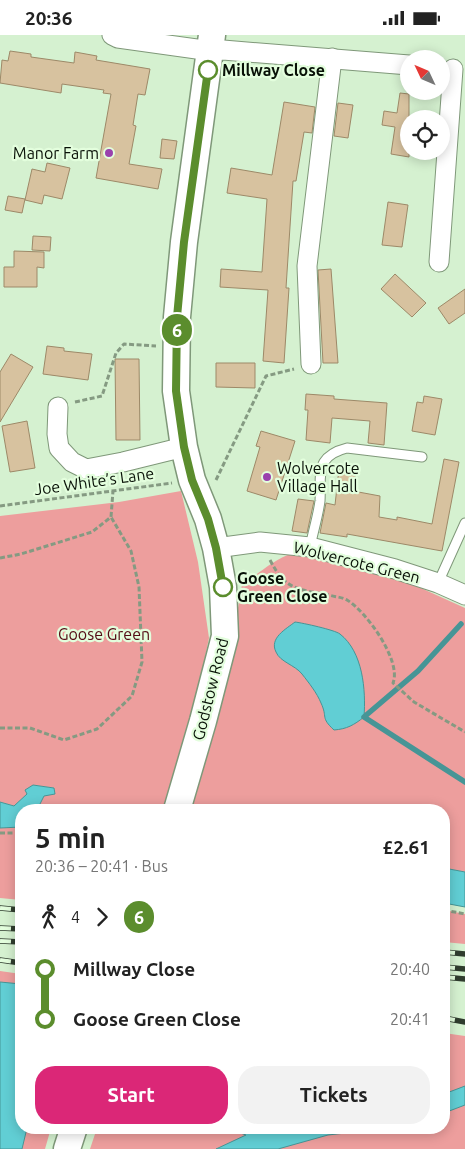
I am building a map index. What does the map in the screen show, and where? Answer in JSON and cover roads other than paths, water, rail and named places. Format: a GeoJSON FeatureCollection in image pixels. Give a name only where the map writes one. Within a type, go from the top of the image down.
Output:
{"type":"FeatureCollection","features":[{"type":"Feature","properties":{"kind":"street"},"geometry":{"type":"LineString","coordinates":[[112,35],[118,38],[212,43],[222,49],[400,64]]}},
{"type":"Feature","properties":{"kind":"street","name":"Godstow Road"},"geometry":{"type":"LineString","coordinates":[[179,804],[225,636],[223,587],[216,548],[192,480],[184,447],[176,391],[176,347],[184,242],[212,43]]}},
{"type":"Feature","properties":{"kind":"street"},"geometry":{"type":"LineString","coordinates":[[311,364],[307,266],[332,58]]}},
{"type":"Feature","properties":{"kind":"street"},"geometry":{"type":"LineString","coordinates":[[439,262],[453,69]]}},
{"type":"Feature","properties":{"kind":"street"},"geometry":{"type":"LineString","coordinates":[[58,407],[60,448],[72,462],[86,469],[184,447]]}},
{"type":"Feature","properties":{"kind":"street","name":"Wolvercote Green"},"geometry":{"type":"LineString","coordinates":[[216,548],[260,542],[310,547],[395,569],[438,583],[465,595]]}},
{"type":"Feature","properties":{"kind":"street"},"geometry":{"type":"LineString","coordinates":[[67,1149],[72,1134]]}},
{"type":"Feature","properties":{"kind":"lane"},"geometry":{"type":"LineString","coordinates":[[310,547],[320,502],[323,463],[328,457],[337,451],[347,448],[422,457]]}},
{"type":"Feature","properties":{"kind":"lane"},"geometry":{"type":"LineString","coordinates":[[438,583],[465,523]]}},
{"type":"Feature","properties":{"kind":"water"},"geometry":{"type":"Polygon","coordinates":[[[295,622],[337,632],[348,642],[354,651],[363,684],[364,717],[347,728],[334,730],[330,726],[326,720],[321,703],[310,684],[299,671],[276,652],[274,647],[277,638],[295,622]]]}},
{"type":"Feature","properties":{"kind":"water"},"geometry":{"type":"Polygon","coordinates":[[[33,785],[54,788],[55,794],[44,796],[40,804],[16,804],[27,794],[25,790],[33,785]]]}},
{"type":"Feature","properties":{"kind":"water"},"geometry":{"type":"Polygon","coordinates":[[[0,802],[14,806],[15,827],[0,828],[0,802]]]}},
{"type":"Feature","properties":{"kind":"water"},"geometry":{"type":"Polygon","coordinates":[[[450,869],[465,872],[465,907],[450,904],[450,869]]]}},
{"type":"Feature","properties":{"kind":"water"},"geometry":{"type":"Polygon","coordinates":[[[0,982],[15,983],[15,1134],[26,1134],[22,1149],[0,1149],[0,982]]]}},
{"type":"Feature","properties":{"kind":"water"},"geometry":{"type":"Polygon","coordinates":[[[465,1086],[465,1105],[450,1111],[450,1092],[465,1086]]]}},
{"type":"Feature","properties":{"kind":"water"},"geometry":{"type":"Polygon","coordinates":[[[243,1134],[337,1134],[278,1149],[216,1149],[246,1135],[243,1134]]]}},
{"type":"Feature","properties":{"kind":"waterway"},"geometry":{"type":"LineString","coordinates":[[461,624],[418,671],[364,717],[465,782]]}},
{"type":"Feature","properties":{"kind":"railway"},"geometry":{"type":"LineString","coordinates":[[0,908],[15,909]]}},
{"type":"Feature","properties":{"kind":"railway"},"geometry":{"type":"LineString","coordinates":[[0,928],[15,929]]}},
{"type":"Feature","properties":{"kind":"railway"},"geometry":{"type":"LineString","coordinates":[[0,941],[15,942]]}},
{"type":"Feature","properties":{"kind":"railway"},"geometry":{"type":"LineString","coordinates":[[450,953],[465,954]]}},
{"type":"Feature","properties":{"kind":"railway"},"geometry":{"type":"LineString","coordinates":[[0,960],[15,962]]}},
{"type":"Feature","properties":{"kind":"railway"},"geometry":{"type":"LineString","coordinates":[[450,968],[465,969]]}},
{"type":"Feature","properties":{"kind":"railway"},"geometry":{"type":"LineString","coordinates":[[450,978],[465,979]]}},
{"type":"Feature","properties":{"kind":"railway"},"geometry":{"type":"LineString","coordinates":[[450,1019],[465,1022]]}},
{"type":"Feature","properties":{"kind":"place","name":"Millway Close"},"geometry":{"type":"Point","coordinates":[208,70]}},
{"type":"Feature","properties":{"kind":"place","name":"Manor Farm"},"geometry":{"type":"Point","coordinates":[109,153]}},
{"type":"Feature","properties":{"kind":"place","name":"Wolvercote Village Hall"},"geometry":{"type":"Point","coordinates":[267,477]}},
{"type":"Feature","properties":{"kind":"place","name":"Goose Green Close"},"geometry":{"type":"Point","coordinates":[223,587]}},
{"type":"Feature","properties":{"kind":"park label","name":"Goose Green"},"geometry":{"type":"Point","coordinates":[104,634]}}]}
